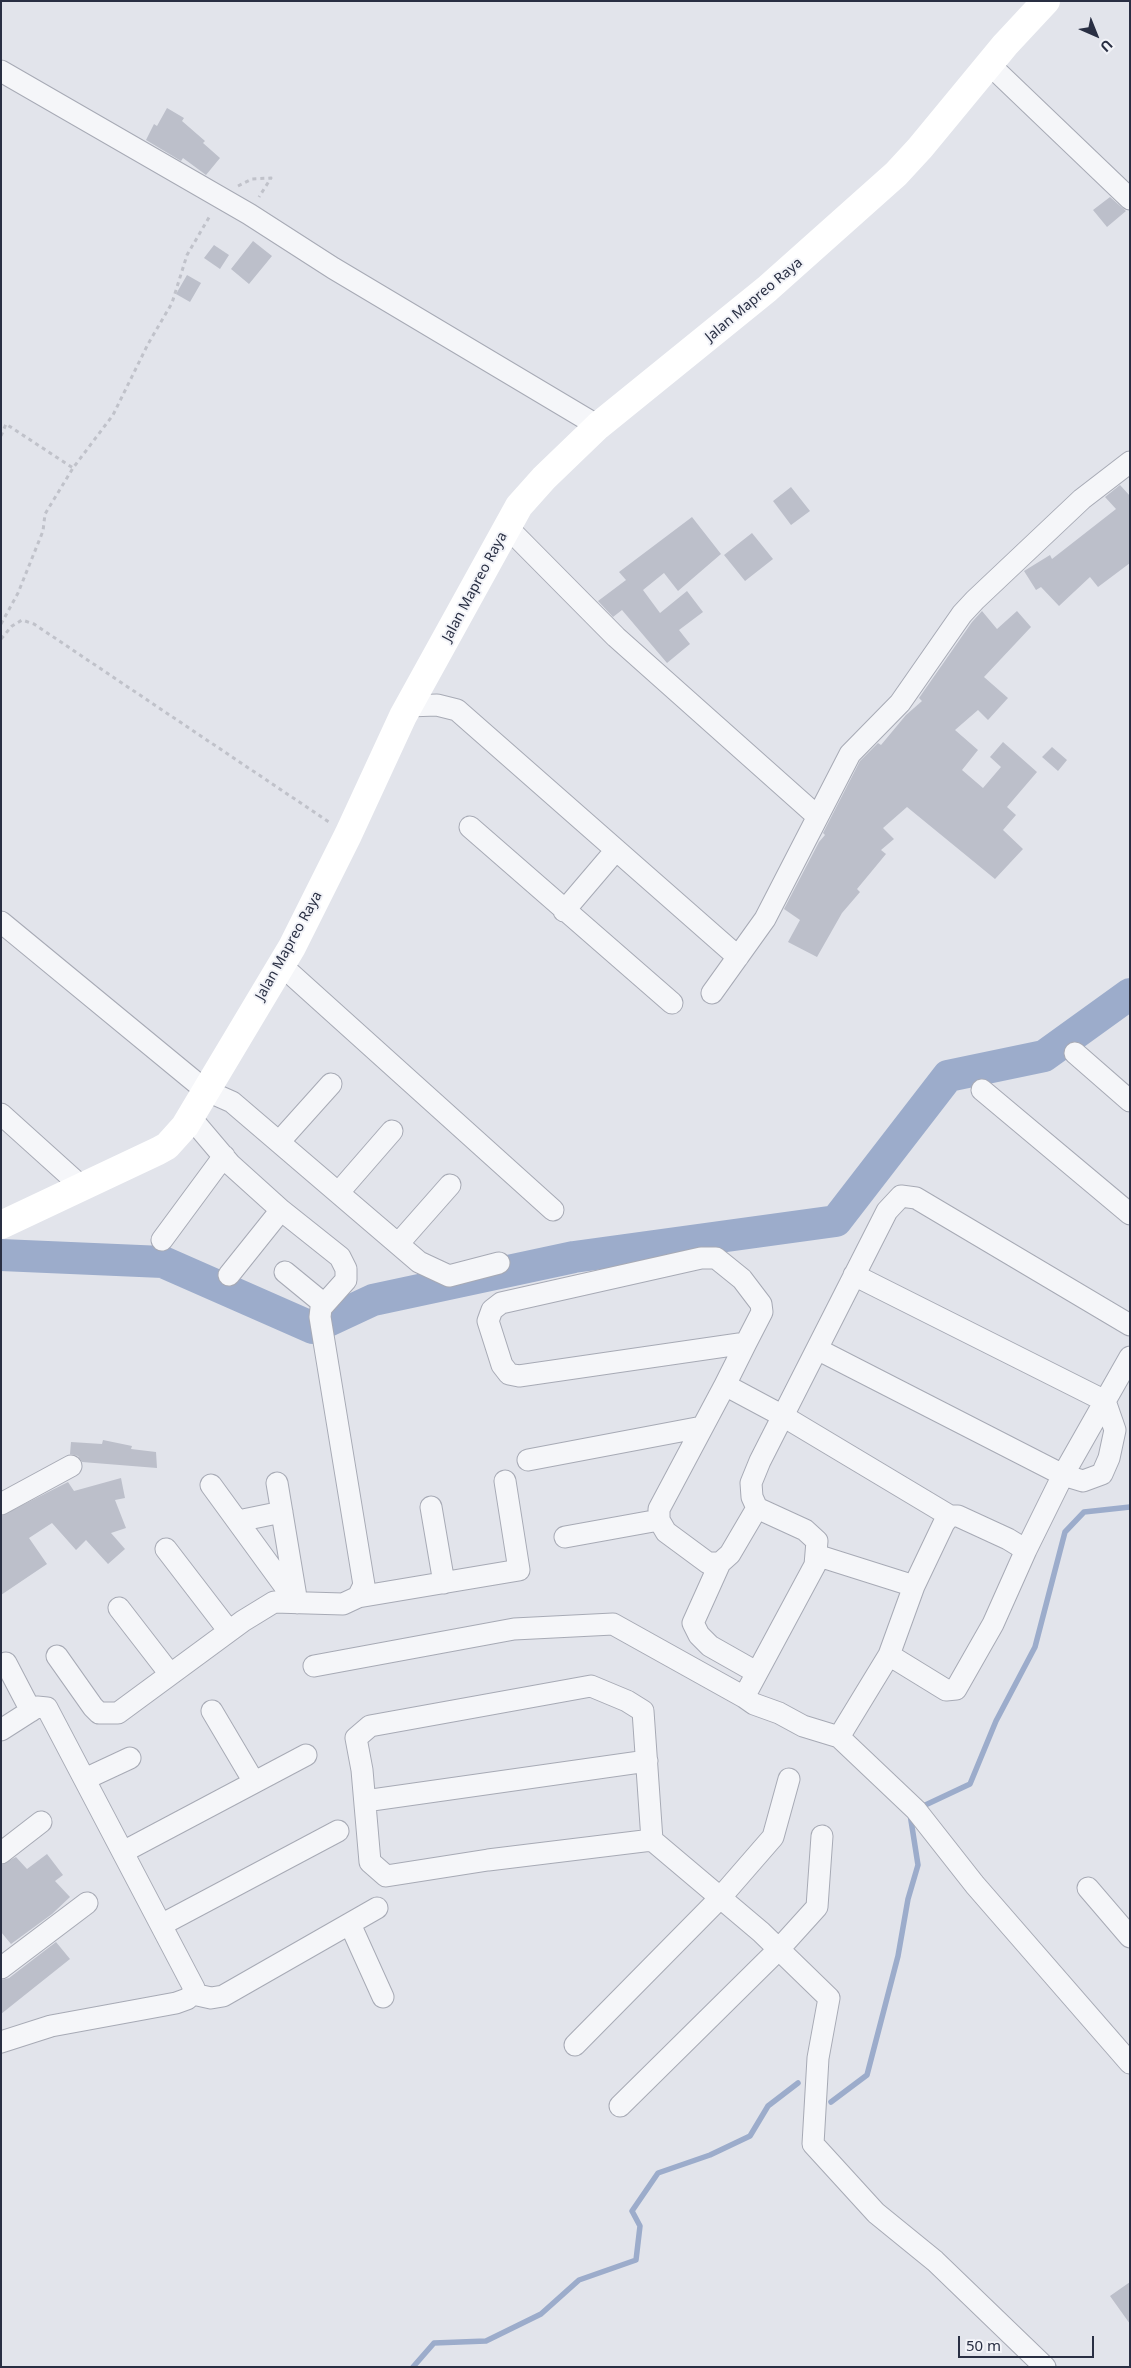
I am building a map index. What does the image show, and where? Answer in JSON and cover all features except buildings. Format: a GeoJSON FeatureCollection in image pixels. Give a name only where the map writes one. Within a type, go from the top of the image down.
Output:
{"type":"FeatureCollection","features":[{"type":"Feature","properties":{"kind":"street","name":"Jalan Mapreo Raya"},"geometry":{"type":"LineString","coordinates":[[1,1225],[167,1146],[192,1118],[205,1090],[292,947],[348,835],[408,706],[519,506],[598,426],[720,329],[878,191],[920,148],[1005,45],[1046,1]]}},
{"type":"Feature","properties":{"kind":"street"},"geometry":{"type":"LineString","coordinates":[[990,64],[1130,199]]}},
{"type":"Feature","properties":{"kind":"street"},"geometry":{"type":"LineString","coordinates":[[1,70],[249,214],[333,268],[598,426]]}},
{"type":"Feature","properties":{"kind":"street"},"geometry":{"type":"LineString","coordinates":[[712,992],[765,919],[845,761],[911,690],[962,614],[991,584],[1082,499],[1130,462]]}},
{"type":"Feature","properties":{"kind":"street"},"geometry":{"type":"LineString","coordinates":[[507,527],[616,637],[817,816]]}},
{"type":"Feature","properties":{"kind":"street"},"geometry":{"type":"LineString","coordinates":[[408,706],[437,705],[457,710],[738,957]]}},
{"type":"Feature","properties":{"kind":"street"},"geometry":{"type":"LineString","coordinates":[[470,826],[564,911],[672,1003]]}},
{"type":"Feature","properties":{"kind":"street"},"geometry":{"type":"LineString","coordinates":[[564,911],[616,850]]}},
{"type":"Feature","properties":{"kind":"street"},"geometry":{"type":"LineString","coordinates":[[1,922],[205,1090],[232,1102],[419,1262],[449,1276],[499,1262]]}},
{"type":"Feature","properties":{"kind":"street"},"geometry":{"type":"LineString","coordinates":[[281,965],[553,1210]]}},
{"type":"Feature","properties":{"kind":"street"},"geometry":{"type":"LineString","coordinates":[[1075,1053],[1130,1101]]}},
{"type":"Feature","properties":{"kind":"street"},"geometry":{"type":"LineString","coordinates":[[280,1142],[331,1084]]}},
{"type":"Feature","properties":{"kind":"street"},"geometry":{"type":"LineString","coordinates":[[982,1090],[1130,1214]]}},
{"type":"Feature","properties":{"kind":"street"},"geometry":{"type":"LineString","coordinates":[[1,1114],[82,1187]]}},
{"type":"Feature","properties":{"kind":"street"},"geometry":{"type":"LineString","coordinates":[[192,1118],[224,1156],[281,1210],[340,1257],[346,1269],[346,1280],[324,1304],[320,1317],[364,1585],[358,1597]]}},
{"type":"Feature","properties":{"kind":"street"},"geometry":{"type":"LineString","coordinates":[[339,1192],[392,1131]]}},
{"type":"Feature","properties":{"kind":"street"},"geometry":{"type":"LineString","coordinates":[[162,1240],[224,1156]]}},
{"type":"Feature","properties":{"kind":"street"},"geometry":{"type":"LineString","coordinates":[[398,1244],[450,1185]]}},
{"type":"Feature","properties":{"kind":"street"},"geometry":{"type":"LineString","coordinates":[[744,1697],[815,1565],[818,1541],[805,1530],[756,1508],[752,1497],[751,1482],[887,1210],[901,1196],[916,1198],[1130,1326]]}},
{"type":"Feature","properties":{"kind":"street"},"geometry":{"type":"LineString","coordinates":[[229,1275],[281,1210]]}},
{"type":"Feature","properties":{"kind":"street"},"geometry":{"type":"LineString","coordinates":[[720,1563],[708,1563],[666,1532],[659,1520],[659,1509],[725,1385],[762,1312],[761,1304],[742,1279],[716,1258],[701,1258],[501,1303],[492,1310],[488,1321],[502,1365],[509,1374],[519,1376],[746,1343]]}},
{"type":"Feature","properties":{"kind":"street"},"geometry":{"type":"LineString","coordinates":[[285,1272],[324,1304]]}},
{"type":"Feature","properties":{"kind":"street"},"geometry":{"type":"LineString","coordinates":[[817,1349],[1063,1475],[1083,1481],[1102,1474],[1109,1458],[1115,1430],[1105,1401],[854,1275]]}},
{"type":"Feature","properties":{"kind":"street"},"geometry":{"type":"LineString","coordinates":[[889,1655],[946,1690],[956,1689],[993,1624],[1026,1550],[1063,1475],[1130,1357]]}},
{"type":"Feature","properties":{"kind":"street"},"geometry":{"type":"LineString","coordinates":[[725,1385],[783,1416],[950,1516],[958,1516],[1008,1539],[1026,1550]]}},
{"type":"Feature","properties":{"kind":"street"},"geometry":{"type":"LineString","coordinates":[[528,1460],[702,1427]]}},
{"type":"Feature","properties":{"kind":"street"},"geometry":{"type":"LineString","coordinates":[[1,1504],[71,1466]]}},
{"type":"Feature","properties":{"kind":"street"},"geometry":{"type":"LineString","coordinates":[[57,1656],[93,1708],[99,1713],[118,1713],[229,1631],[274,1602],[343,1604],[358,1597],[519,1570],[505,1481]]}},
{"type":"Feature","properties":{"kind":"street"},"geometry":{"type":"LineString","coordinates":[[277,1483],[297,1603]]}},
{"type":"Feature","properties":{"kind":"street"},"geometry":{"type":"LineString","coordinates":[[211,1485],[297,1603]]}},
{"type":"Feature","properties":{"kind":"street"},"geometry":{"type":"LineString","coordinates":[[431,1507],[444,1583]]}},
{"type":"Feature","properties":{"kind":"street"},"geometry":{"type":"LineString","coordinates":[[756,1508],[730,1554],[720,1563],[693,1623],[698,1635],[710,1646],[756,1672]]}},
{"type":"Feature","properties":{"kind":"street"},"geometry":{"type":"LineString","coordinates":[[238,1521],[282,1512]]}},
{"type":"Feature","properties":{"kind":"street"},"geometry":{"type":"LineString","coordinates":[[839,1737],[889,1655],[914,1586],[944,1522],[950,1516]]}},
{"type":"Feature","properties":{"kind":"street"},"geometry":{"type":"LineString","coordinates":[[565,1538],[659,1520]]}},
{"type":"Feature","properties":{"kind":"street"},"geometry":{"type":"LineString","coordinates":[[166,1549],[229,1631]]}},
{"type":"Feature","properties":{"kind":"street"},"geometry":{"type":"LineString","coordinates":[[816,1554],[914,1586]]}},
{"type":"Feature","properties":{"kind":"street"},"geometry":{"type":"LineString","coordinates":[[119,1608],[170,1674]]}},
{"type":"Feature","properties":{"kind":"street"},"geometry":{"type":"LineString","coordinates":[[314,1666],[514,1629],[613,1624],[754,1704],[779,1713],[803,1726],[839,1737],[916,1810],[975,1885],[1130,2063]]}},
{"type":"Feature","properties":{"kind":"street"},"geometry":{"type":"LineString","coordinates":[[6,1663],[31,1711]]}},
{"type":"Feature","properties":{"kind":"street"},"geometry":{"type":"LineString","coordinates":[[652,1840],[488,1860],[386,1876],[370,1862],[365,1801],[356,1738],[370,1726],[591,1686],[627,1701],[643,1711],[652,1840],[779,1949],[829,1998],[818,2058],[813,2144],[876,2214],[935,2261],[1045,2367]]}},
{"type":"Feature","properties":{"kind":"street"},"geometry":{"type":"LineString","coordinates":[[1,1730],[31,1711],[42,1706],[47,1708],[194,1988],[193,1994],[187,2000],[58,2024],[1,2042]]}},
{"type":"Feature","properties":{"kind":"street"},"geometry":{"type":"LineString","coordinates":[[212,1711],[254,1782]]}},
{"type":"Feature","properties":{"kind":"street"},"geometry":{"type":"LineString","coordinates":[[123,1852],[306,1755]]}},
{"type":"Feature","properties":{"kind":"street"},"geometry":{"type":"LineString","coordinates":[[85,1779],[130,1758]]}},
{"type":"Feature","properties":{"kind":"street"},"geometry":{"type":"LineString","coordinates":[[365,1801],[647,1761]]}},
{"type":"Feature","properties":{"kind":"street"},"geometry":{"type":"LineString","coordinates":[[575,2045],[720,1898],[773,1837],[789,1779]]}},
{"type":"Feature","properties":{"kind":"street"},"geometry":{"type":"LineString","coordinates":[[1,1853],[41,1822]]}},
{"type":"Feature","properties":{"kind":"street"},"geometry":{"type":"LineString","coordinates":[[161,1925],[338,1831]]}},
{"type":"Feature","properties":{"kind":"street"},"geometry":{"type":"LineString","coordinates":[[620,2106],[779,1949],[817,1907],[822,1836]]}},
{"type":"Feature","properties":{"kind":"street"},"geometry":{"type":"LineString","coordinates":[[1088,1888],[1130,1936]]}},
{"type":"Feature","properties":{"kind":"street"},"geometry":{"type":"LineString","coordinates":[[1,1968],[87,1904]]}},
{"type":"Feature","properties":{"kind":"street"},"geometry":{"type":"LineString","coordinates":[[193,1994],[212,1998],[223,1996],[377,1908]]}},
{"type":"Feature","properties":{"kind":"street"},"geometry":{"type":"LineString","coordinates":[[350,1924],[383,1997]]}},
{"type":"Feature","properties":{"kind":"path"},"geometry":{"type":"LineString","coordinates":[[233,190],[252,179],[271,178],[249,214]]}},
{"type":"Feature","properties":{"kind":"path"},"geometry":{"type":"LineString","coordinates":[[1,624],[18,593],[43,531],[45,514],[72,468],[113,415],[148,344],[172,303],[187,256],[214,207]]}},
{"type":"Feature","properties":{"kind":"path"},"geometry":{"type":"LineString","coordinates":[[1,436],[6,424],[72,468]]}},
{"type":"Feature","properties":{"kind":"path"},"geometry":{"type":"LineString","coordinates":[[1,639],[12,626],[22,620],[34,624],[348,835]]}},
{"type":"Feature","properties":{"kind":"waterway"},"geometry":{"type":"LineString","coordinates":[[1,1255],[163,1262],[313,1328],[373,1300],[574,1257],[836,1221],[948,1076],[1044,1056],[1130,994]]}},
{"type":"Feature","properties":{"kind":"waterway"},"geometry":{"type":"LineString","coordinates":[[919,1808],[970,1784],[996,1721],[1035,1647],[1065,1532],[1084,1512],[1130,1507]]}},
{"type":"Feature","properties":{"kind":"waterway"},"geometry":{"type":"LineString","coordinates":[[831,2102],[867,2075],[898,1956],[908,1899],[918,1865],[910,1814]]}},
{"type":"Feature","properties":{"kind":"waterway"},"geometry":{"type":"LineString","coordinates":[[413,2367],[434,2343],[486,2341],[541,2314],[579,2280],[636,2260],[640,2226],[632,2211],[658,2173],[710,2155],[750,2136],[768,2106],[798,2083]]}}]}
